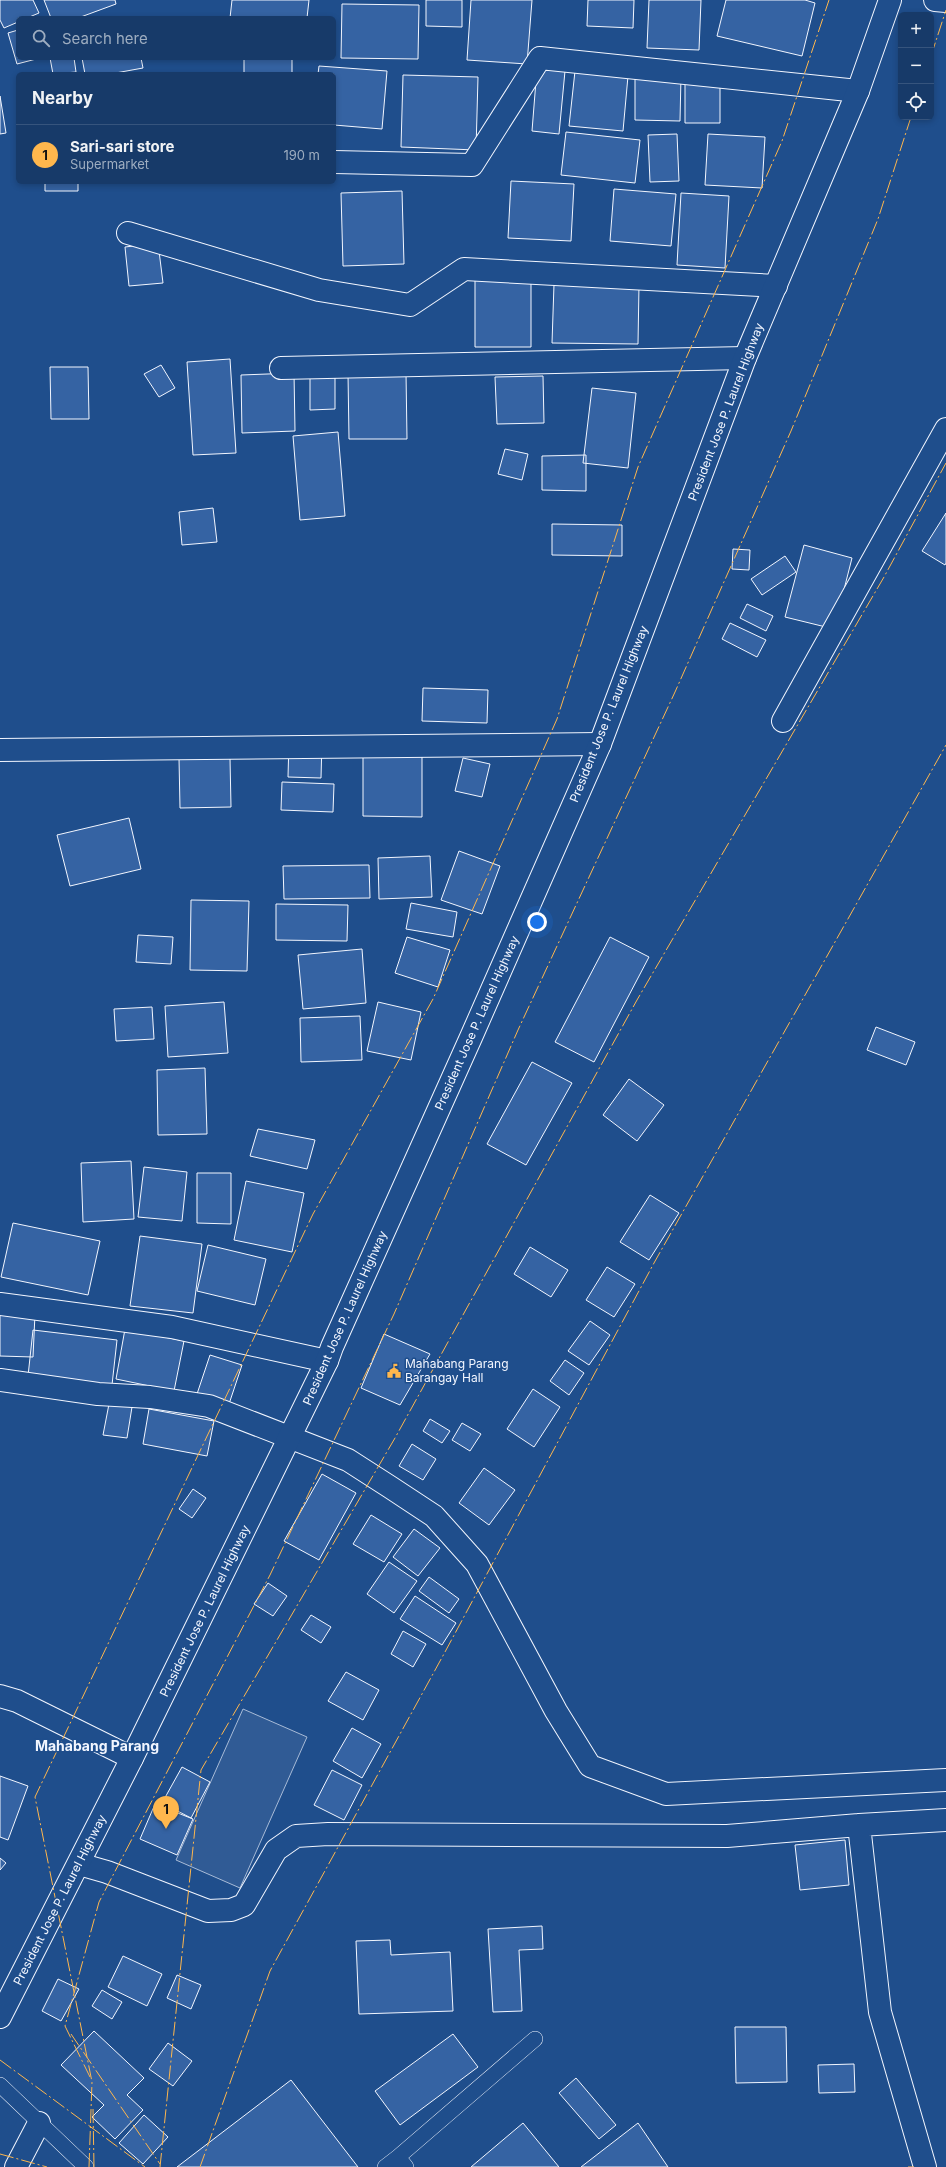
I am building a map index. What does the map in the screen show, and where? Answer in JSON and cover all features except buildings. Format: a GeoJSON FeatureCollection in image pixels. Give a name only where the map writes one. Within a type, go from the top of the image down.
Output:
{"type":"FeatureCollection","features":[{"type":"Feature","properties":{"kind":"main road","name":"President Jose P. Laurel Highway"},"geometry":{"type":"LineString","coordinates":[[2,2007],[79,1864],[327,1362],[332,1347],[469,1042],[600,744],[745,358],[858,91],[890,0]]}},
{"type":"Feature","properties":{"kind":"main road"},"geometry":{"type":"LineString","coordinates":[[935,0],[946,1]]}},
{"type":"Feature","properties":{"kind":"main road"},"geometry":{"type":"LineString","coordinates":[[336,162],[472,165],[540,58],[858,91]]}},
{"type":"Feature","properties":{"kind":"main road"},"geometry":{"type":"LineString","coordinates":[[128,233],[319,290],[410,305],[464,269],[776,286]]}},
{"type":"Feature","properties":{"kind":"main road"},"geometry":{"type":"LineString","coordinates":[[281,368],[745,358]]}},
{"type":"Feature","properties":{"kind":"main road"},"geometry":{"type":"LineString","coordinates":[[783,721],[946,429]]}},
{"type":"Feature","properties":{"kind":"main road"},"geometry":{"type":"LineString","coordinates":[[0,750],[600,744]]}},
{"type":"Feature","properties":{"kind":"main road"},"geometry":{"type":"LineString","coordinates":[[0,1304],[172,1327],[327,1362]]}},
{"type":"Feature","properties":{"kind":"main road"},"geometry":{"type":"LineString","coordinates":[[0,1380],[98,1394],[150,1397],[209,1406],[348,1460],[434,1516],[477,1564],[556,1711],[590,1766],[666,1794],[946,1780]]}},
{"type":"Feature","properties":{"kind":"main road"},"geometry":{"type":"LineString","coordinates":[[0,1696],[17,1701],[132,1758]]}},
{"type":"Feature","properties":{"kind":"main road"},"geometry":{"type":"LineString","coordinates":[[79,1864],[107,1872],[208,1911],[223,1910],[244,1905],[276,1850],[296,1836],[328,1834],[727,1836],[859,1825],[946,1820]]}},
{"type":"Feature","properties":{"kind":"main road"},"geometry":{"type":"LineString","coordinates":[[859,1825],[880,2012],[924,2167]]}},
{"type":"Feature","properties":{"kind":"main road"},"geometry":{"type":"LineString","coordinates":[[16,2167],[40,2123]]}},
{"type":"Feature","properties":{"kind":"lane"},"geometry":{"type":"LineString","coordinates":[[384,2167],[402,2162],[535,2039]]}},
{"type":"Feature","properties":{"kind":"lane"},"geometry":{"type":"LineString","coordinates":[[0,2085],[86,2167]]}},
{"type":"Feature","properties":{"kind":"shaded area"},"geometry":{"type":"Polygon","coordinates":[[[243,1709],[307,1737],[240,1888],[176,1860],[243,1709]]]}},
{"type":"Feature","properties":{"kind":"power"},"geometry":{"type":"LineString","coordinates":[[89,2167],[92,2082],[35,1797],[313,1214],[433,999],[557,719],[638,467],[782,141],[829,0]]}},
{"type":"Feature","properties":{"kind":"power"},"geometry":{"type":"LineString","coordinates":[[934,48],[946,10]]}},
{"type":"Feature","properties":{"kind":"power"},"geometry":{"type":"LineString","coordinates":[[90,2077],[65,2026],[99,1902],[270,1575],[394,1314],[518,1030],[675,692],[791,431],[878,219],[910,120]]}},
{"type":"Feature","properties":{"kind":"power"},"geometry":{"type":"LineString","coordinates":[[160,2167],[201,1770],[395,1438],[637,1000],[884,577],[946,463]]}},
{"type":"Feature","properties":{"kind":"power"},"geometry":{"type":"LineString","coordinates":[[200,2167],[270,1971],[445,1652],[654,1263],[946,745]]}},
{"type":"Feature","properties":{"kind":"power"},"geometry":{"type":"LineString","coordinates":[[71,2034],[160,2164]]}},
{"type":"Feature","properties":{"kind":"power"},"geometry":{"type":"LineString","coordinates":[[0,2060],[145,2167]]}},
{"type":"Feature","properties":{"kind":"power"},"geometry":{"type":"LineString","coordinates":[[93,2109],[94,2167]]}},
{"type":"Feature","properties":{"kind":"power"},"geometry":{"type":"LineString","coordinates":[[0,2154],[47,2167]]}},
{"type":"Feature","properties":{"kind":"power"},"geometry":{"type":"LineString","coordinates":[[908,2167],[914,2167]]}},
{"type":"Feature","properties":{"kind":"place","name":"Mahabang Parang Barangay Hall"},"geometry":{"type":"Point","coordinates":[394,1371]}},
{"type":"Feature","properties":{"kind":"place","name":"Sari-sari store"},"geometry":{"type":"Point","coordinates":[166,1829]}},
{"type":"Feature","properties":{"kind":"district","name":"Mahabang Parang"},"geometry":{"type":"Point","coordinates":[97,1746]}}]}
